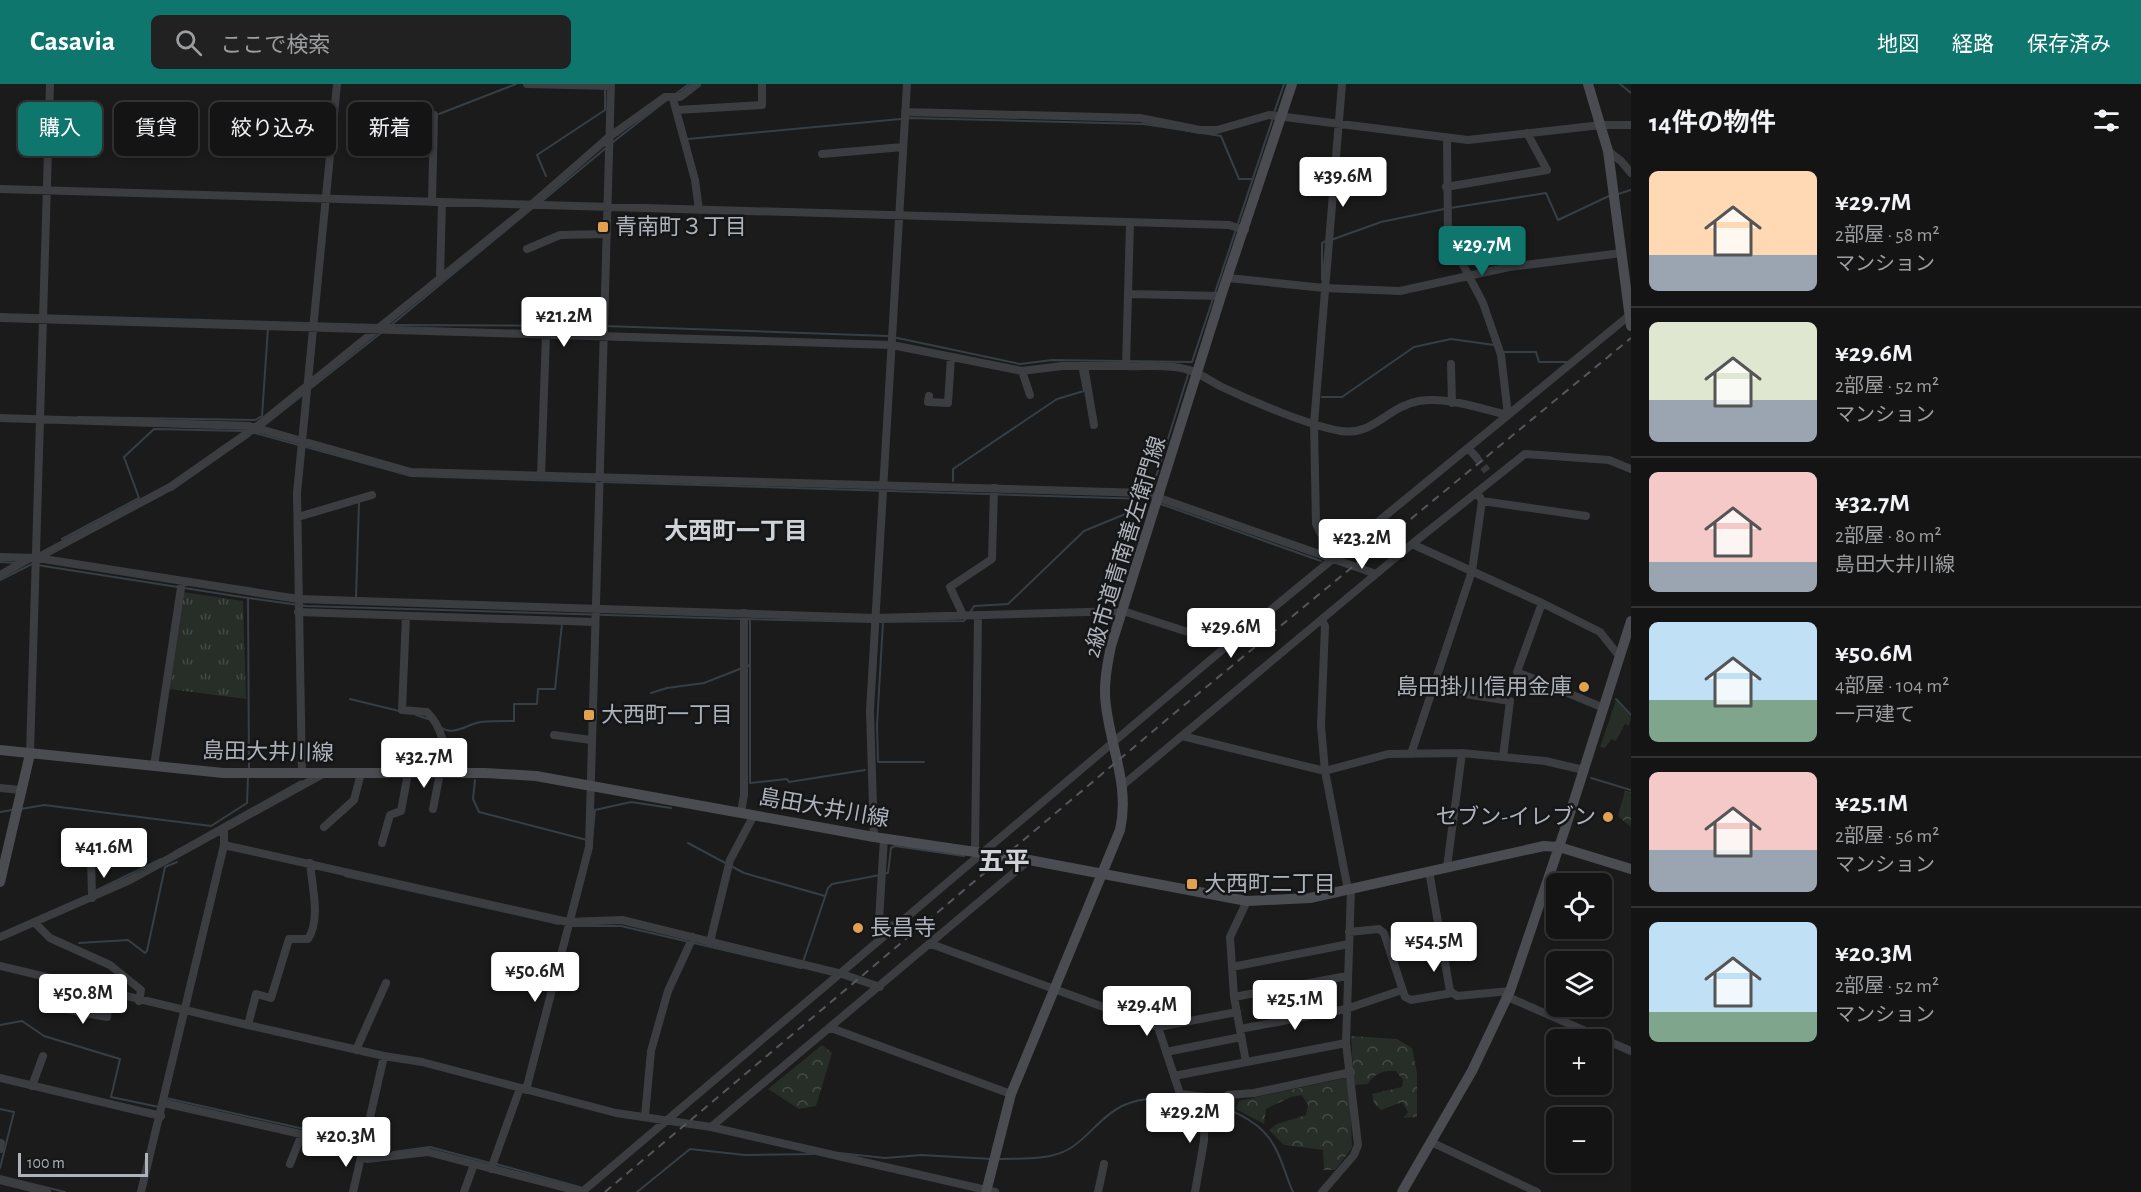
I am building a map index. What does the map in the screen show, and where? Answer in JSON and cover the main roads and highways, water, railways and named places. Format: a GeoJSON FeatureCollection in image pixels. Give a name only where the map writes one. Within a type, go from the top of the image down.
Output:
{"type":"FeatureCollection","features":[{"type":"Feature","properties":{"kind":"main road","name":"2級市道青南善左衛門線"},"geometry":{"type":"LineString","coordinates":[[989,1191],[1011,1094],[1053,988],[1103,873],[1124,816],[1123,785],[1113,741],[1105,685],[1111,646],[1199,374],[1221,296],[1292,84]]}},
{"type":"Feature","properties":{"kind":"main road"},"geometry":{"type":"LineString","coordinates":[[1588,84],[1608,151],[1630,319]]}},
{"type":"Feature","properties":{"kind":"main road"},"geometry":{"type":"LineString","coordinates":[[1402,1192],[1472,1071],[1509,994],[1559,847],[1631,621]]}},
{"type":"Feature","properties":{"kind":"main road","name":"島田大井川線"},"geometry":{"type":"LineString","coordinates":[[0,750],[223,773],[518,775],[879,837],[1029,860],[1247,901],[1310,898],[1527,848],[1559,847],[1631,869]]}},
{"type":"Feature","properties":{"kind":"main road"},"geometry":{"type":"LineString","coordinates":[[0,882],[30,754]]}},
{"type":"Feature","properties":{"kind":"waterway"},"geometry":{"type":"LineString","coordinates":[[439,114],[516,84]]}},
{"type":"Feature","properties":{"kind":"waterway"},"geometry":{"type":"LineString","coordinates":[[674,95],[689,84]]}},
{"type":"Feature","properties":{"kind":"waterway"},"geometry":{"type":"LineString","coordinates":[[1274,113],[1284,84]]}},
{"type":"Feature","properties":{"kind":"waterway"},"geometry":{"type":"LineString","coordinates":[[1620,84],[1631,93]]}},
{"type":"Feature","properties":{"kind":"waterway"},"geometry":{"type":"LineString","coordinates":[[546,176],[537,155],[605,110],[605,88]]}},
{"type":"Feature","properties":{"kind":"waterway"},"geometry":{"type":"LineString","coordinates":[[613,142],[667,100]]}},
{"type":"Feature","properties":{"kind":"waterway"},"geometry":{"type":"LineString","coordinates":[[688,139],[911,118],[1144,124],[1221,136],[1239,179],[1251,179]]}},
{"type":"Feature","properties":{"kind":"waterway"},"geometry":{"type":"LineString","coordinates":[[387,325],[605,326],[888,336],[1020,364],[1052,360],[1192,362],[1273,118]]}},
{"type":"Feature","properties":{"kind":"waterway"},"geometry":{"type":"LineString","coordinates":[[541,202],[606,148]]}},
{"type":"Feature","properties":{"kind":"waterway"},"geometry":{"type":"LineString","coordinates":[[1618,194],[1631,190]]}},
{"type":"Feature","properties":{"kind":"waterway"},"geometry":{"type":"LineString","coordinates":[[1450,208],[1546,193],[1558,220],[1609,196]]}},
{"type":"Feature","properties":{"kind":"waterway"},"geometry":{"type":"LineString","coordinates":[[390,326],[534,207]]}},
{"type":"Feature","properties":{"kind":"waterway"},"geometry":{"type":"LineString","coordinates":[[1331,240],[1381,222],[1444,209]]}},
{"type":"Feature","properties":{"kind":"waterway"},"geometry":{"type":"LineString","coordinates":[[1322,280],[1322,243],[1326,241]]}},
{"type":"Feature","properties":{"kind":"waterway"},"geometry":{"type":"LineString","coordinates":[[0,314],[378,325]]}},
{"type":"Feature","properties":{"kind":"waterway"},"geometry":{"type":"LineString","coordinates":[[78,417],[255,420],[262,416],[268,328]]}},
{"type":"Feature","properties":{"kind":"waterway"},"geometry":{"type":"LineString","coordinates":[[310,389],[381,333]]}},
{"type":"Feature","properties":{"kind":"waterway"},"geometry":{"type":"LineString","coordinates":[[1322,397],[1342,397],[1414,347],[1451,339],[1494,345]]}},
{"type":"Feature","properties":{"kind":"waterway"},"geometry":{"type":"LineString","coordinates":[[1503,352],[1536,352],[1539,362],[1567,362]]}},
{"type":"Feature","properties":{"kind":"waterway"},"geometry":{"type":"LineString","coordinates":[[953,481],[953,469],[1057,399],[1084,391],[1080,370]]}},
{"type":"Feature","properties":{"kind":"waterway"},"geometry":{"type":"LineString","coordinates":[[970,613],[974,606],[1008,604],[1084,531],[1147,505],[1189,372]]}},
{"type":"Feature","properties":{"kind":"waterway"},"geometry":{"type":"LineString","coordinates":[[261,428],[304,394]]}},
{"type":"Feature","properties":{"kind":"waterway"},"geometry":{"type":"LineString","coordinates":[[62,539],[139,498],[124,457],[154,429],[245,431]]}},
{"type":"Feature","properties":{"kind":"waterway"},"geometry":{"type":"LineString","coordinates":[[251,432],[411,476],[596,482]]}},
{"type":"Feature","properties":{"kind":"waterway"},"geometry":{"type":"LineString","coordinates":[[172,490],[249,436]]}},
{"type":"Feature","properties":{"kind":"waterway"},"geometry":{"type":"LineString","coordinates":[[602,482],[1148,499]]}},
{"type":"Feature","properties":{"kind":"waterway"},"geometry":{"type":"LineString","coordinates":[[356,597],[359,503]]}},
{"type":"Feature","properties":{"kind":"waterway"},"geometry":{"type":"LineString","coordinates":[[1158,503],[1321,561]]}},
{"type":"Feature","properties":{"kind":"waterway"},"geometry":{"type":"LineString","coordinates":[[0,562],[17,563]]}},
{"type":"Feature","properties":{"kind":"waterway"},"geometry":{"type":"LineString","coordinates":[[0,580],[32,564]]}},
{"type":"Feature","properties":{"kind":"waterway"},"geometry":{"type":"LineString","coordinates":[[37,565],[248,598]]}},
{"type":"Feature","properties":{"kind":"waterway"},"geometry":{"type":"LineString","coordinates":[[249,768],[248,598],[306,606],[741,619]]}},
{"type":"Feature","properties":{"kind":"waterway"},"geometry":{"type":"LineString","coordinates":[[878,622],[964,621],[967,617]]}},
{"type":"Feature","properties":{"kind":"waterway"},"geometry":{"type":"LineString","coordinates":[[746,619],[873,622]]}},
{"type":"Feature","properties":{"kind":"waterway"},"geometry":{"type":"LineString","coordinates":[[651,693],[667,688],[704,683],[750,665],[750,620]]}},
{"type":"Feature","properties":{"kind":"waterway"},"geometry":{"type":"LineString","coordinates":[[883,622],[877,725],[878,762],[924,762]]}},
{"type":"Feature","properties":{"kind":"waterway"},"geometry":{"type":"LineString","coordinates":[[440,727],[451,731],[481,722],[514,721],[514,704],[537,704],[538,689],[555,689],[562,624]]}},
{"type":"Feature","properties":{"kind":"waterway"},"geometry":{"type":"LineString","coordinates":[[750,665],[750,783],[787,779],[789,782],[865,770]]}},
{"type":"Feature","properties":{"kind":"waterway"},"geometry":{"type":"LineString","coordinates":[[350,699],[399,711]]}},
{"type":"Feature","properties":{"kind":"waterway"},"geometry":{"type":"LineString","coordinates":[[1616,699],[1631,715]]}},
{"type":"Feature","properties":{"kind":"waterway"},"geometry":{"type":"LineString","coordinates":[[416,715],[428,719]]}},
{"type":"Feature","properties":{"kind":"waterway"},"geometry":{"type":"LineString","coordinates":[[21,809],[44,805],[211,826],[247,803],[248,777]]}},
{"type":"Feature","properties":{"kind":"waterway"},"geometry":{"type":"LineString","coordinates":[[1591,778],[1631,790]]}},
{"type":"Feature","properties":{"kind":"waterway"},"geometry":{"type":"LineString","coordinates":[[475,780],[473,799],[479,812],[587,840]]}},
{"type":"Feature","properties":{"kind":"waterway"},"geometry":{"type":"LineString","coordinates":[[174,852],[301,781]]}},
{"type":"Feature","properties":{"kind":"waterway"},"geometry":{"type":"LineString","coordinates":[[592,841],[595,810],[631,802],[671,808]]}},
{"type":"Feature","properties":{"kind":"waterway"},"geometry":{"type":"LineString","coordinates":[[0,812],[12,810]]}},
{"type":"Feature","properties":{"kind":"waterway"},"geometry":{"type":"LineString","coordinates":[[688,843],[744,873],[825,896]]}},
{"type":"Feature","properties":{"kind":"waterway"},"geometry":{"type":"LineString","coordinates":[[885,873],[888,873],[891,848],[895,846],[964,856]]}},
{"type":"Feature","properties":{"kind":"waterway"},"geometry":{"type":"LineString","coordinates":[[93,892],[161,859]]}},
{"type":"Feature","properties":{"kind":"waterway"},"geometry":{"type":"LineString","coordinates":[[79,943],[128,940],[145,953],[165,867],[177,862]]}},
{"type":"Feature","properties":{"kind":"waterway"},"geometry":{"type":"LineString","coordinates":[[803,962],[828,888],[832,884],[880,875]]}},
{"type":"Feature","properties":{"kind":"waterway"},"geometry":{"type":"LineString","coordinates":[[345,876],[559,924]]}},
{"type":"Feature","properties":{"kind":"waterway"},"geometry":{"type":"LineString","coordinates":[[571,926],[621,926],[801,968]]}},
{"type":"Feature","properties":{"kind":"waterway"},"geometry":{"type":"LineString","coordinates":[[0,1025],[22,1021],[44,1036],[120,1059],[111,1097],[159,1107]]}},
{"type":"Feature","properties":{"kind":"waterway"},"geometry":{"type":"LineString","coordinates":[[166,1098],[358,1141],[360,1145]]}},
{"type":"Feature","properties":{"kind":"waterway"},"geometry":{"type":"LineString","coordinates":[[997,1159],[1034,1158],[1061,1153],[1076,1144],[1114,1110],[1122,1106],[1138,1100],[1179,1098],[1221,1107],[1241,1115],[1257,1126],[1277,1150],[1293,1192]]}},
{"type":"Feature","properties":{"kind":"waterway"},"geometry":{"type":"LineString","coordinates":[[0,1109],[14,1112],[0,1168]]}},
{"type":"Feature","properties":{"kind":"waterway"},"geometry":{"type":"LineString","coordinates":[[393,1152],[430,1147],[490,1163]]}},
{"type":"Feature","properties":{"kind":"waterway"},"geometry":{"type":"LineString","coordinates":[[637,1192],[690,1149],[745,1155],[813,1154]]}},
{"type":"Feature","properties":{"kind":"waterway"},"geometry":{"type":"LineString","coordinates":[[839,1153],[885,1158],[921,1155],[992,1159]]}},
{"type":"Feature","properties":{"kind":"waterway"},"geometry":{"type":"LineString","coordinates":[[496,1164],[583,1188]]}},
{"type":"Feature","properties":{"kind":"waterway"},"geometry":{"type":"LineString","coordinates":[[0,1176],[65,1192]]}},
{"type":"Feature","properties":{"kind":"tunnel"},"geometry":{"type":"LineString","coordinates":[[1476,457],[1487,471]]}},
{"type":"Feature","properties":{"kind":"railway"},"geometry":{"type":"LineString","coordinates":[[605,1192],[1171,716],[1631,338]]}},
{"type":"Feature","properties":{"kind":"place","name":"青南町３丁目"},"geometry":{"type":"Point","coordinates":[603,227]}},
{"type":"Feature","properties":{"kind":"place","name":"島田掛川信用金庫"},"geometry":{"type":"Point","coordinates":[1584,687]}},
{"type":"Feature","properties":{"kind":"place","name":"大西町一丁目"},"geometry":{"type":"Point","coordinates":[589,715]}},
{"type":"Feature","properties":{"kind":"place","name":"セブン-イレブン"},"geometry":{"type":"Point","coordinates":[1608,817]}},
{"type":"Feature","properties":{"kind":"place","name":"大西町二丁目"},"geometry":{"type":"Point","coordinates":[1192,884]}},
{"type":"Feature","properties":{"kind":"place","name":"長昌寺"},"geometry":{"type":"Point","coordinates":[858,928]}},
{"type":"Feature","properties":{"kind":"district","name":"大西町一丁目"},"geometry":{"type":"Point","coordinates":[736,532]}},
{"type":"Feature","properties":{"kind":"district","name":"五平"},"geometry":{"type":"Point","coordinates":[1004,862]}}]}
